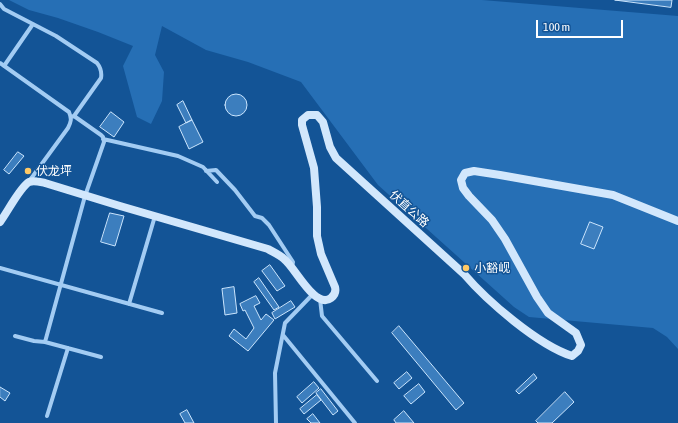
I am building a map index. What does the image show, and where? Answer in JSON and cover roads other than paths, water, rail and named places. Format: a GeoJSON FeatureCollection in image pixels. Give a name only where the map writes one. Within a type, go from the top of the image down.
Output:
{"type":"FeatureCollection","features":[{"type":"Feature","properties":{"kind":"main road","name":"伏直公路"},"geometry":{"type":"LineString","coordinates":[[320,299],[330,299],[335,290],[331,276],[321,254],[317,236],[317,207],[314,168],[302,125],[302,120],[308,115],[316,115],[323,122],[330,147],[336,158],[464,274],[475,288],[523,328],[559,352],[572,356],[578,351],[581,345],[576,333],[548,313],[537,297],[505,238],[492,220],[468,196],[463,188],[461,180],[465,173],[474,171],[613,195],[678,221]]}},
{"type":"Feature","properties":{"kind":"main road"},"geometry":{"type":"LineString","coordinates":[[0,222],[23,188],[29,182],[40,182],[268,249],[285,259],[312,294],[320,299]]}},
{"type":"Feature","properties":{"kind":"street"},"geometry":{"type":"LineString","coordinates":[[0,4],[4,9],[56,36],[97,63],[102,73],[101,78],[72,116],[68,128],[29,182]]}},
{"type":"Feature","properties":{"kind":"street"},"geometry":{"type":"LineString","coordinates":[[4,66],[33,24]]}},
{"type":"Feature","properties":{"kind":"street"},"geometry":{"type":"LineString","coordinates":[[0,63],[69,112],[72,116],[101,134],[103,139],[45,342]]}},
{"type":"Feature","properties":{"kind":"street"},"geometry":{"type":"LineString","coordinates":[[103,139],[178,156],[203,168],[217,182]]}},
{"type":"Feature","properties":{"kind":"street"},"geometry":{"type":"LineString","coordinates":[[206,171],[216,170],[235,190],[255,216],[262,218],[269,225],[289,254],[293,262],[292,267]]}},
{"type":"Feature","properties":{"kind":"street"},"geometry":{"type":"LineString","coordinates":[[129,304],[155,216]]}},
{"type":"Feature","properties":{"kind":"street"},"geometry":{"type":"LineString","coordinates":[[0,268],[162,313]]}},
{"type":"Feature","properties":{"kind":"street"},"geometry":{"type":"LineString","coordinates":[[276,423],[275,373],[286,323],[312,294]]}},
{"type":"Feature","properties":{"kind":"street"},"geometry":{"type":"LineString","coordinates":[[320,299],[322,316],[377,381]]}},
{"type":"Feature","properties":{"kind":"street"},"geometry":{"type":"LineString","coordinates":[[283,335],[355,423]]}},
{"type":"Feature","properties":{"kind":"street"},"geometry":{"type":"LineString","coordinates":[[15,336],[45,342],[101,357]]}},
{"type":"Feature","properties":{"kind":"street"},"geometry":{"type":"LineString","coordinates":[[47,416],[68,348]]}},
{"type":"Feature","properties":{"kind":"place","name":"伏龙坪"},"geometry":{"type":"Point","coordinates":[28,171]}},
{"type":"Feature","properties":{"kind":"place","name":"小豁岘"},"geometry":{"type":"Point","coordinates":[466,268]}}]}
